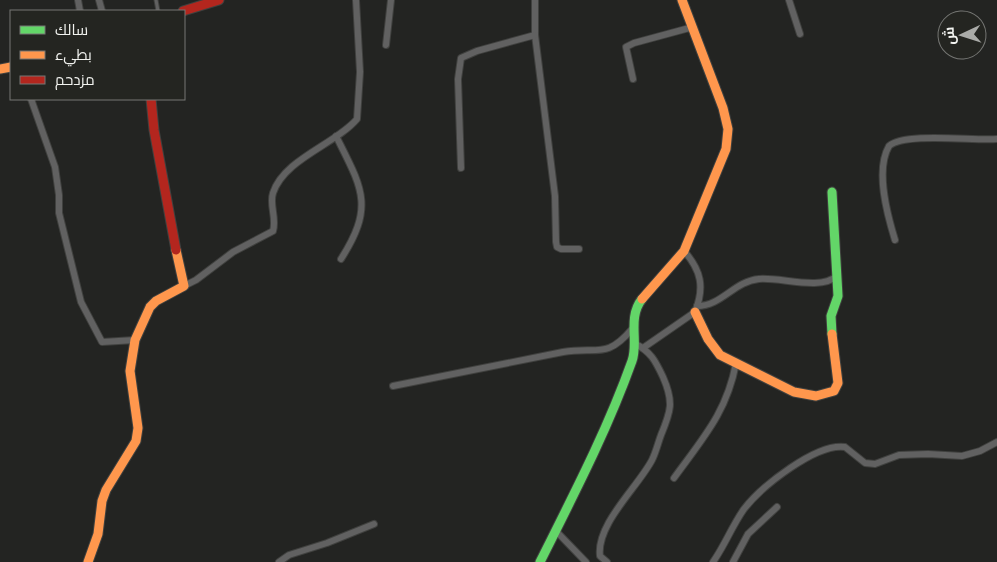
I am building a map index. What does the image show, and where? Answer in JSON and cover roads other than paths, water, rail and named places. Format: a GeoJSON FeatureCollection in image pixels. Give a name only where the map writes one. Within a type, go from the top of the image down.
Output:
{"type":"FeatureCollection","features":[{"type":"Feature","properties":{"kind":"street"},"geometry":{"type":"LineString","coordinates":[[185,10],[219,0]]}},
{"type":"Feature","properties":{"kind":"street"},"geometry":{"type":"LineString","coordinates":[[88,562],[98,534],[102,501],[106,490],[136,441],[138,428],[130,371],[135,340],[150,307],[156,301],[196,280],[233,252],[273,231],[275,223],[272,198],[276,188],[296,164],[355,121],[358,115],[359,34],[356,0]]}},
{"type":"Feature","properties":{"kind":"street"},"geometry":{"type":"LineString","coordinates":[[386,45],[391,0]]}},
{"type":"Feature","properties":{"kind":"street"},"geometry":{"type":"LineString","coordinates":[[535,0],[535,35],[555,196],[556,242],[557,247],[561,249],[579,249]]}},
{"type":"Feature","properties":{"kind":"street"},"geometry":{"type":"LineString","coordinates":[[393,386],[577,349],[604,351],[621,342],[632,330],[640,302],[684,251],[726,148],[728,129],[723,108],[682,0]]}},
{"type":"Feature","properties":{"kind":"street"},"geometry":{"type":"LineString","coordinates":[[789,0],[800,34]]}},
{"type":"Feature","properties":{"kind":"street"},"geometry":{"type":"LineString","coordinates":[[633,80],[626,47],[634,43],[693,27]]}},
{"type":"Feature","properties":{"kind":"street"},"geometry":{"type":"LineString","coordinates":[[461,168],[458,79],[461,58],[477,51],[535,35]]}},
{"type":"Feature","properties":{"kind":"street"},"geometry":{"type":"LineString","coordinates":[[30,100],[54,168],[59,196],[59,213],[84,311],[102,342],[135,340]]}},
{"type":"Feature","properties":{"kind":"street"},"geometry":{"type":"LineString","coordinates":[[151,100],[154,130],[167,206],[184,286]]}},
{"type":"Feature","properties":{"kind":"street"},"geometry":{"type":"LineString","coordinates":[[336,136],[358,181],[363,208],[355,238],[342,259]]}},
{"type":"Feature","properties":{"kind":"street"},"geometry":{"type":"LineString","coordinates":[[894,240],[888,214],[882,164],[889,146],[901,141],[956,137],[980,140],[997,139]]}},
{"type":"Feature","properties":{"kind":"street"},"geometry":{"type":"LineString","coordinates":[[684,251],[695,264],[700,277],[696,309],[713,347],[720,355],[800,394],[826,395],[834,391],[838,384],[832,336],[832,316],[838,296],[832,192]]}},
{"type":"Feature","properties":{"kind":"street"},"geometry":{"type":"LineString","coordinates":[[540,562],[592,458],[632,358],[639,346],[696,309],[714,304],[732,289],[750,280],[770,279],[827,283],[837,276]]}},
{"type":"Feature","properties":{"kind":"street"},"geometry":{"type":"LineString","coordinates":[[607,562],[600,556],[602,539],[618,508],[652,460],[669,418],[670,395],[654,360],[648,350],[639,346],[632,330]]}},
{"type":"Feature","properties":{"kind":"street"},"geometry":{"type":"LineString","coordinates":[[674,478],[723,409],[731,388],[736,362]]}},
{"type":"Feature","properties":{"kind":"street"},"geometry":{"type":"LineString","coordinates":[[713,562],[741,515],[758,494],[791,468],[828,448],[845,447],[865,463],[875,464],[899,456],[928,454],[962,456],[980,451],[997,442]]}},
{"type":"Feature","properties":{"kind":"street"},"geometry":{"type":"LineString","coordinates":[[733,562],[748,534],[777,507]]}},
{"type":"Feature","properties":{"kind":"street"},"geometry":{"type":"LineString","coordinates":[[279,562],[289,555],[327,543],[374,524]]}},
{"type":"Feature","properties":{"kind":"street"},"geometry":{"type":"LineString","coordinates":[[556,531],[586,562]]}}]}
